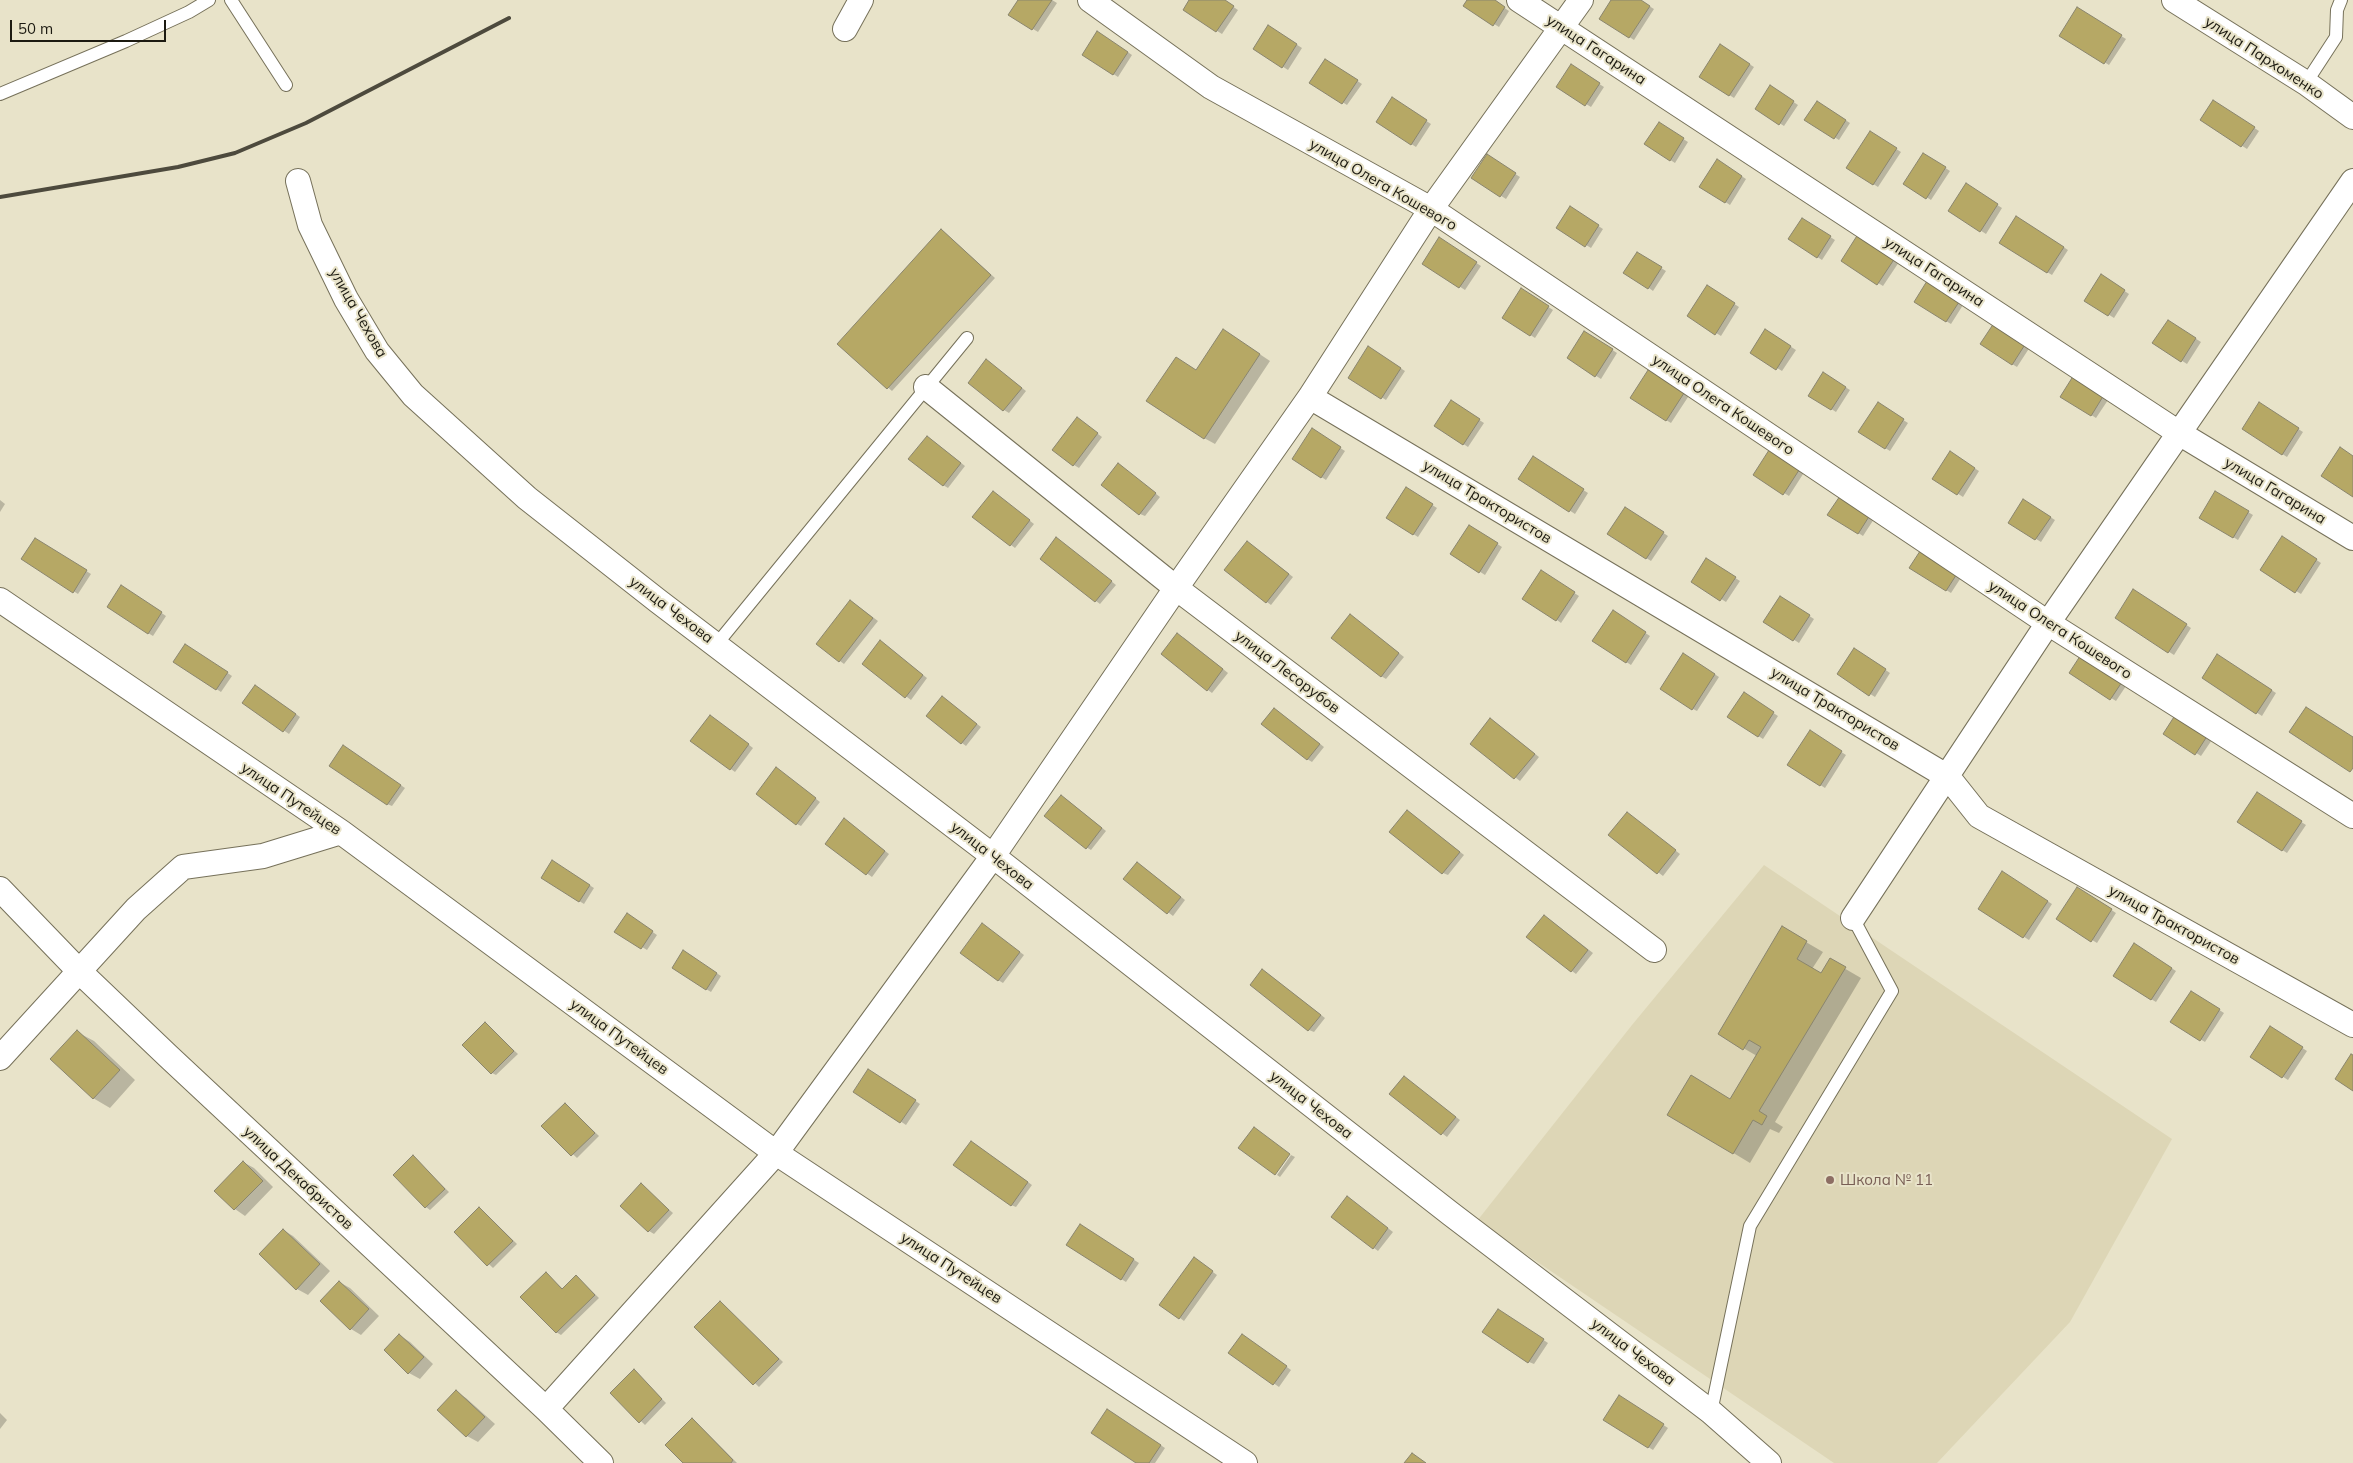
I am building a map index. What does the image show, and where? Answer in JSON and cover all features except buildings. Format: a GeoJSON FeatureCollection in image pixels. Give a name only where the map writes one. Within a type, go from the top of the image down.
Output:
{"type":"FeatureCollection","features":[{"type":"Feature","properties":{"kind":"street"},"geometry":{"type":"LineString","coordinates":[[846,28],[861,0]]}},
{"type":"Feature","properties":{"kind":"street","name":"улица Олега Кошевого"},"geometry":{"type":"LineString","coordinates":[[1090,0],[1211,87],[1431,210],[2048,624],[2353,816]]}},
{"type":"Feature","properties":{"kind":"street","name":"улица Гагарина"},"geometry":{"type":"LineString","coordinates":[[1519,0],[2179,433],[2353,538]]}},
{"type":"Feature","properties":{"kind":"street"},"geometry":{"type":"LineString","coordinates":[[546,1409],[776,1153],[993,856],[1176,588],[1310,398],[1431,210],[1581,0]]}},
{"type":"Feature","properties":{"kind":"street","name":"улица Пархоменко"},"geometry":{"type":"LineString","coordinates":[[2174,0],[2306,83],[2353,117]]}},
{"type":"Feature","properties":{"kind":"street","name":"улица Чехова"},"geometry":{"type":"LineString","coordinates":[[298,181],[310,225],[346,299],[377,351],[413,395],[526,498],[993,856],[1451,1214],[1711,1412],[1769,1463]]}},
{"type":"Feature","properties":{"kind":"street"},"geometry":{"type":"LineString","coordinates":[[1853,918],[2048,624],[2353,181]]}},
{"type":"Feature","properties":{"kind":"street","name":"улица Лесорубов"},"geometry":{"type":"LineString","coordinates":[[926,387],[1176,588],[1654,950]]}},
{"type":"Feature","properties":{"kind":"street","name":"улица Трактористов"},"geometry":{"type":"LineString","coordinates":[[1310,398],[1948,777],[1978,816],[2353,1025]]}},
{"type":"Feature","properties":{"kind":"street","name":"улица Путейцев"},"geometry":{"type":"LineString","coordinates":[[0,600],[341,832],[776,1153],[1245,1463]]}},
{"type":"Feature","properties":{"kind":"street"},"geometry":{"type":"LineString","coordinates":[[0,1058],[136,910],[183,867],[263,856],[341,832]]}},
{"type":"Feature","properties":{"kind":"street","name":"улица Декабристов"},"geometry":{"type":"LineString","coordinates":[[0,889],[80,972],[546,1409],[601,1463]]}},
{"type":"Feature","properties":{"kind":"lane"},"geometry":{"type":"LineString","coordinates":[[0,94],[126,41],[189,12],[209,0]]}},
{"type":"Feature","properties":{"kind":"lane"},"geometry":{"type":"LineString","coordinates":[[231,0],[286,85]]}},
{"type":"Feature","properties":{"kind":"lane"},"geometry":{"type":"LineString","coordinates":[[2306,83],[2336,37],[2337,10],[2341,0]]}},
{"type":"Feature","properties":{"kind":"lane"},"geometry":{"type":"LineString","coordinates":[[716,645],[967,338]]}},
{"type":"Feature","properties":{"kind":"lane"},"geometry":{"type":"LineString","coordinates":[[1711,1412],[1750,1226],[1892,991],[1853,918]]}},
{"type":"Feature","properties":{"kind":"shaded area","name":"Школа № 11"},"geometry":{"type":"Polygon","coordinates":[[[1764,865],[2172,1139],[2070,1322],[1937,1463],[1834,1463],[1477,1221],[1632,1025],[1764,865]]]}},
{"type":"Feature","properties":{"kind":"railway"},"geometry":{"type":"LineString","coordinates":[[0,197],[178,167],[235,153],[306,123],[509,18]]}},
{"type":"Feature","properties":{"kind":"place","name":"Школа № 11"},"geometry":{"type":"Point","coordinates":[1830,1180]}}]}
